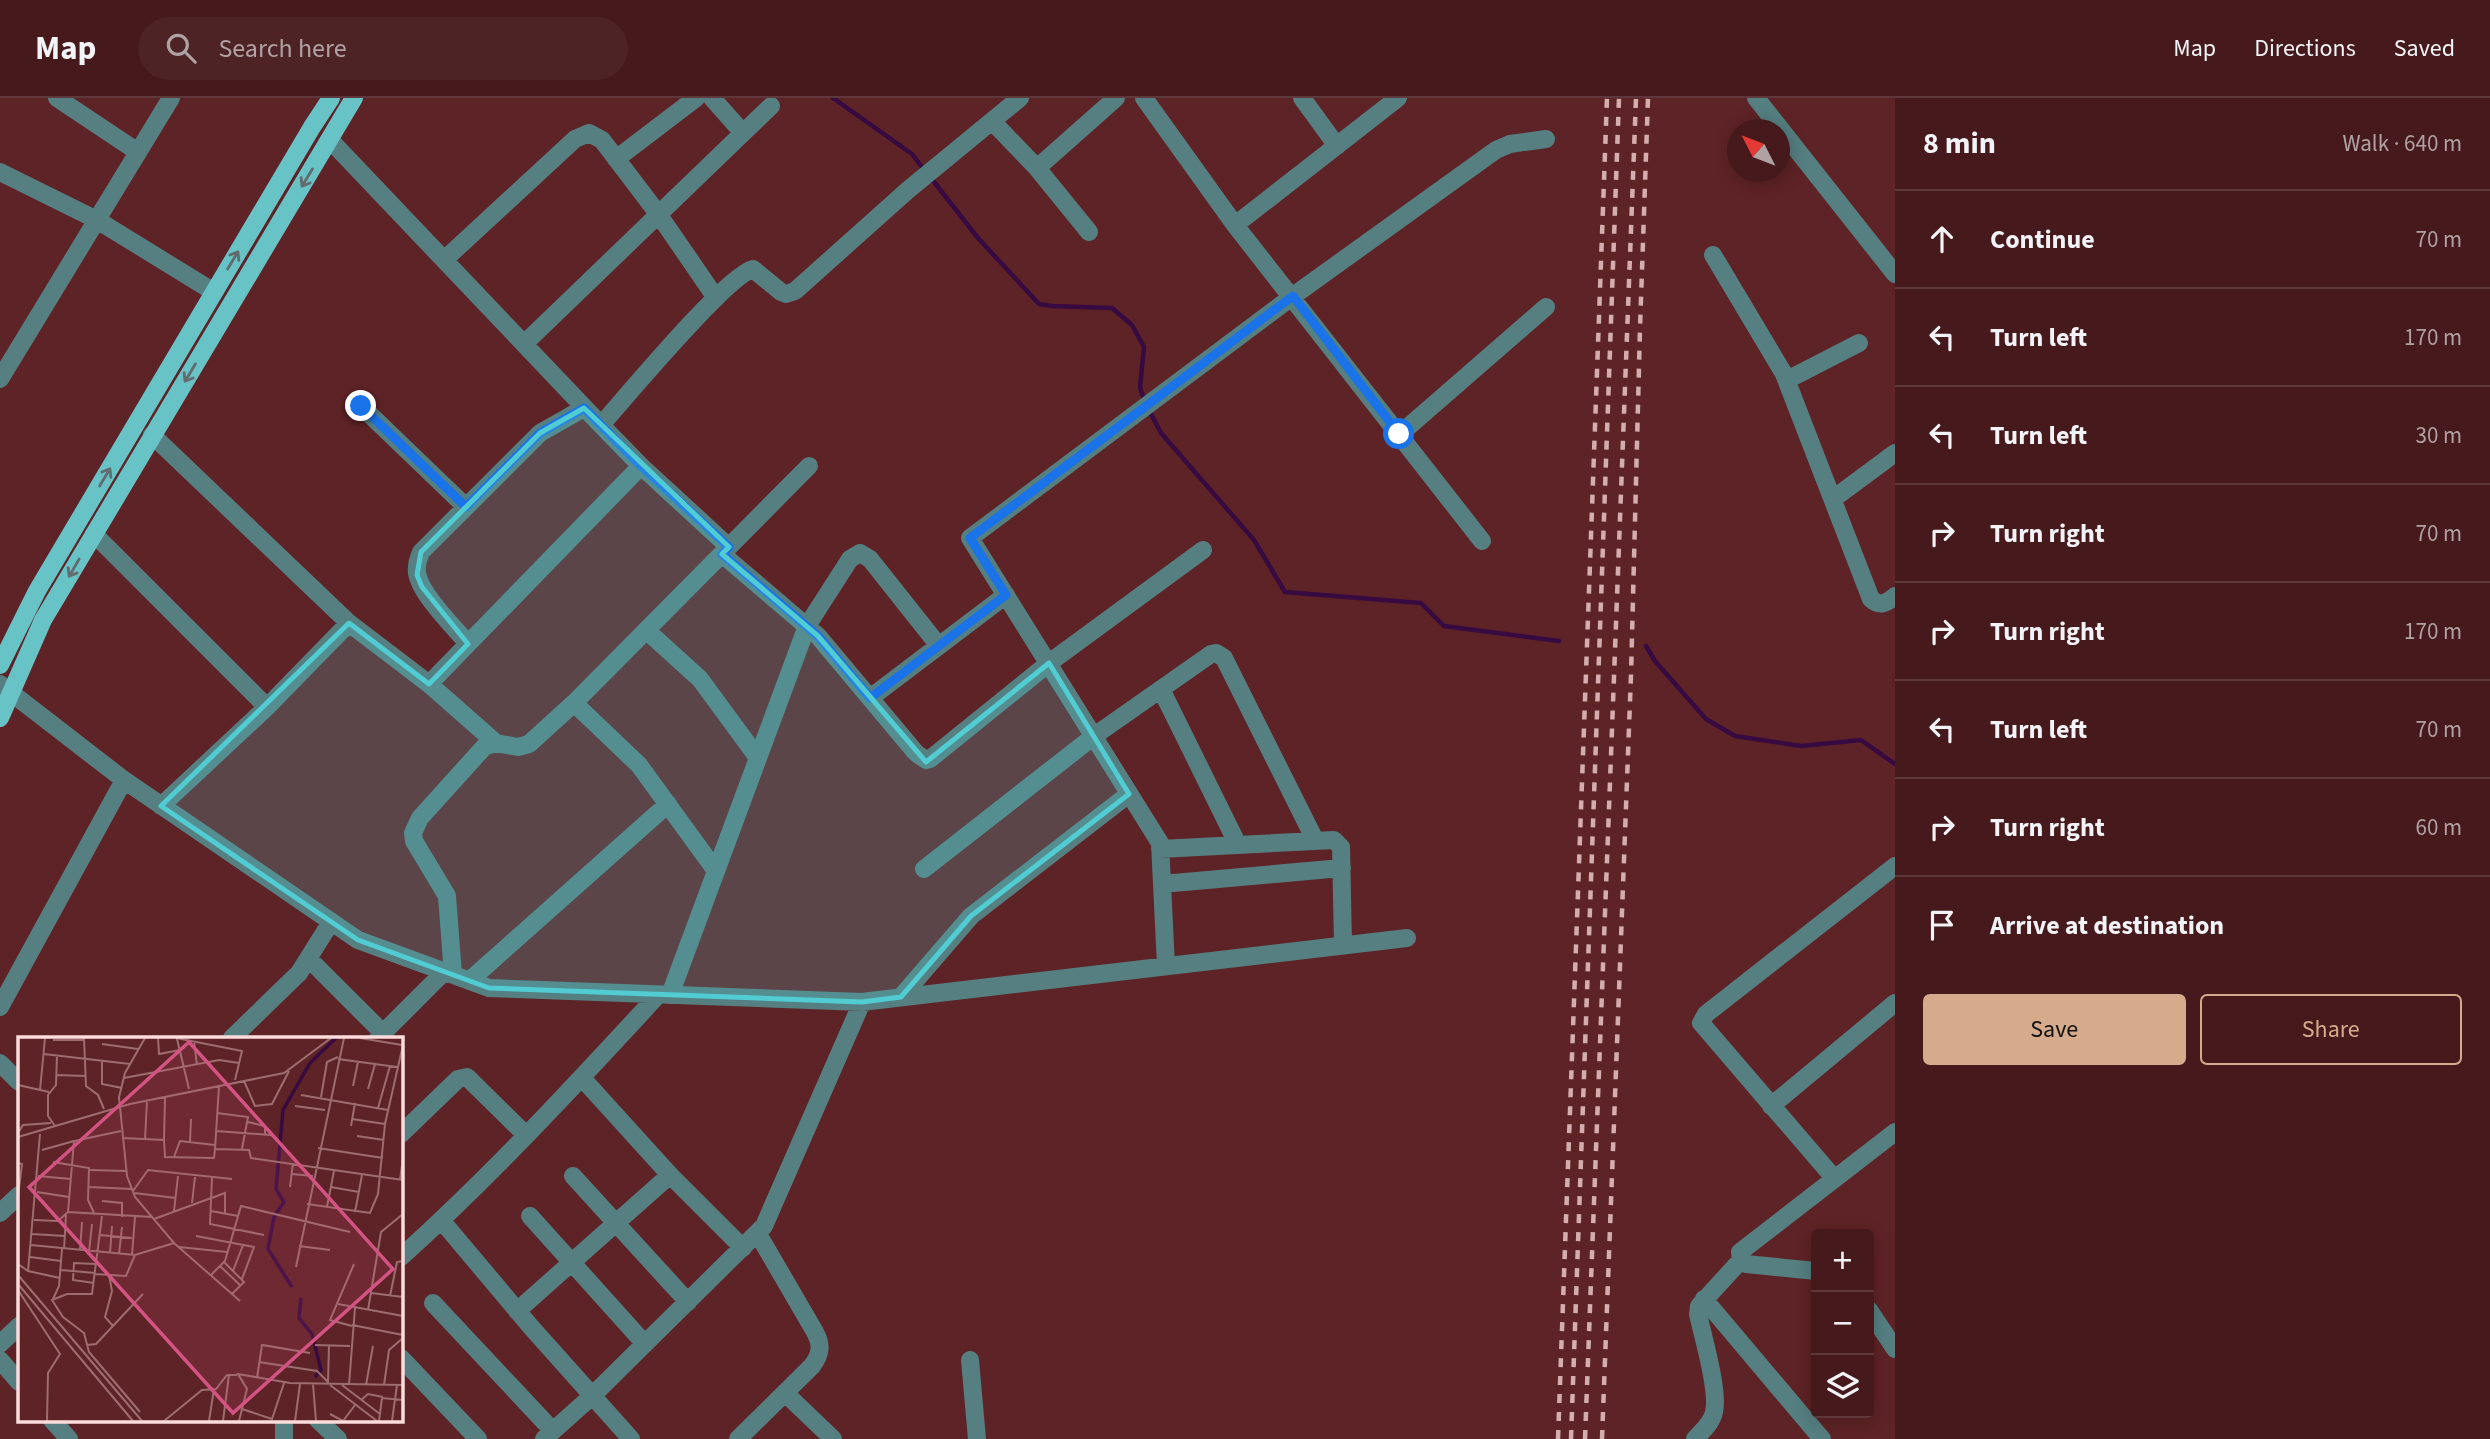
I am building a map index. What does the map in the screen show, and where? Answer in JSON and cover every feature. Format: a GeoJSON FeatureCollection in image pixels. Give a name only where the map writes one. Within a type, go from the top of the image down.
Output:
{"type":"FeatureCollection","features":[{"type":"Feature","properties":{"kind":"main road"},"geometry":{"type":"LineString","coordinates":[[0,665],[37,590],[331,98]]}},
{"type":"Feature","properties":{"kind":"main road"},"geometry":{"type":"LineString","coordinates":[[0,718],[6,687],[39,628],[354,98]]}},
{"type":"Feature","properties":{"kind":"street"},"geometry":{"type":"LineString","coordinates":[[57,98],[138,152]]}},
{"type":"Feature","properties":{"kind":"street"},"geometry":{"type":"LineString","coordinates":[[0,379],[171,98]]}},
{"type":"Feature","properties":{"kind":"street"},"geometry":{"type":"LineString","coordinates":[[616,159],[696,98]]}},
{"type":"Feature","properties":{"kind":"street"},"geometry":{"type":"LineString","coordinates":[[712,98],[743,133]]}},
{"type":"Feature","properties":{"kind":"street"},"geometry":{"type":"LineString","coordinates":[[601,425],[716,298],[745,271],[753,268],[786,294],[795,291],[908,190],[1020,98]]}},
{"type":"Feature","properties":{"kind":"street"},"geometry":{"type":"LineString","coordinates":[[1037,168],[1116,98]]}},
{"type":"Feature","properties":{"kind":"street"},"geometry":{"type":"LineString","coordinates":[[1144,98],[1235,225],[1482,541]]}},
{"type":"Feature","properties":{"kind":"street"},"geometry":{"type":"LineString","coordinates":[[1302,98],[1337,146]]}},
{"type":"Feature","properties":{"kind":"street"},"geometry":{"type":"LineString","coordinates":[[1235,225],[1398,98]]}},
{"type":"Feature","properties":{"kind":"street"},"geometry":{"type":"LineString","coordinates":[[1756,98],[1895,274]]}},
{"type":"Feature","properties":{"kind":"street"},"geometry":{"type":"LineString","coordinates":[[524,344],[771,106]]}},
{"type":"Feature","properties":{"kind":"street"},"geometry":{"type":"LineString","coordinates":[[992,121],[1037,168],[1089,232]]}},
{"type":"Feature","properties":{"kind":"street"},"geometry":{"type":"LineString","coordinates":[[444,260],[582,135],[589,133],[596,135],[616,159],[659,215],[716,298]]}},
{"type":"Feature","properties":{"kind":"street"},"geometry":{"type":"LineString","coordinates":[[1166,966],[1160,843],[970,538],[1293,296],[1496,150],[1510,144],[1546,139]]}},
{"type":"Feature","properties":{"kind":"street"},"geometry":{"type":"LineString","coordinates":[[330,140],[641,466],[725,550],[818,636],[916,753],[926,760],[1049,663],[1203,550]]}},
{"type":"Feature","properties":{"kind":"street"},"geometry":{"type":"LineString","coordinates":[[0,173],[97,220],[214,292]]}},
{"type":"Feature","properties":{"kind":"street"},"geometry":{"type":"LineString","coordinates":[[1713,255],[1787,380],[1871,599],[1880,604],[1895,596]]}},
{"type":"Feature","properties":{"kind":"street"},"geometry":{"type":"LineString","coordinates":[[1399,434],[1546,307]]}},
{"type":"Feature","properties":{"kind":"street"},"geometry":{"type":"LineString","coordinates":[[1787,380],[1859,343]]}},
{"type":"Feature","properties":{"kind":"street"},"geometry":{"type":"LineString","coordinates":[[361,406],[466,507]]}},
{"type":"Feature","properties":{"kind":"street"},"geometry":{"type":"LineString","coordinates":[[468,644],[422,587],[417,575],[421,552],[540,433],[584,408]]}},
{"type":"Feature","properties":{"kind":"street"},"geometry":{"type":"LineString","coordinates":[[152,435],[349,623],[429,684],[496,743]]}},
{"type":"Feature","properties":{"kind":"street"},"geometry":{"type":"LineString","coordinates":[[1833,499],[1895,453]]}},
{"type":"Feature","properties":{"kind":"street"},"geometry":{"type":"LineString","coordinates":[[429,684],[641,466]]}},
{"type":"Feature","properties":{"kind":"street"},"geometry":{"type":"LineString","coordinates":[[455,976],[447,896],[414,841],[413,833],[420,818],[485,746],[496,743],[523,746],[574,703],[809,466]]}},
{"type":"Feature","properties":{"kind":"street"},"geometry":{"type":"LineString","coordinates":[[94,534],[267,707]]}},
{"type":"Feature","properties":{"kind":"street"},"geometry":{"type":"LineString","coordinates":[[403,1252],[441,1220],[664,995],[716,871],[807,626],[850,559],[860,553],[870,559],[939,646]]}},
{"type":"Feature","properties":{"kind":"street"},"geometry":{"type":"LineString","coordinates":[[870,698],[1006,595]]}},
{"type":"Feature","properties":{"kind":"street"},"geometry":{"type":"LineString","coordinates":[[161,806],[267,707],[349,623]]}},
{"type":"Feature","properties":{"kind":"street"},"geometry":{"type":"LineString","coordinates":[[646,630],[700,679],[758,758]]}},
{"type":"Feature","properties":{"kind":"street"},"geometry":{"type":"LineString","coordinates":[[924,869],[1094,736],[1216,653],[1224,658],[1315,840]]}},
{"type":"Feature","properties":{"kind":"street"},"geometry":{"type":"LineString","coordinates":[[6,687],[124,780],[358,940],[489,988],[862,1002],[1408,938]]}},
{"type":"Feature","properties":{"kind":"street"},"geometry":{"type":"LineString","coordinates":[[1161,689],[1238,845]]}},
{"type":"Feature","properties":{"kind":"street"},"geometry":{"type":"LineString","coordinates":[[574,703],[639,765],[716,871]]}},
{"type":"Feature","properties":{"kind":"street"},"geometry":{"type":"LineString","coordinates":[[0,1006],[6,984],[124,780]]}},
{"type":"Feature","properties":{"kind":"street"},"geometry":{"type":"LineString","coordinates":[[901,998],[971,916],[1129,794]]}},
{"type":"Feature","properties":{"kind":"street"},"geometry":{"type":"LineString","coordinates":[[309,959],[381,1036],[668,804]]}},
{"type":"Feature","properties":{"kind":"street"},"geometry":{"type":"LineString","coordinates":[[1160,849],[1330,839],[1339,843],[1343,945]]}},
{"type":"Feature","properties":{"kind":"street"},"geometry":{"type":"LineString","coordinates":[[1834,1178],[1701,1023],[1706,1014],[1895,866]]}},
{"type":"Feature","properties":{"kind":"street"},"geometry":{"type":"LineString","coordinates":[[1162,884],[1342,868]]}},
{"type":"Feature","properties":{"kind":"street"},"geometry":{"type":"LineString","coordinates":[[233,1037],[296,977],[331,922]]}},
{"type":"Feature","properties":{"kind":"street"},"geometry":{"type":"LineString","coordinates":[[433,1303],[549,1435],[758,1234],[769,1215],[862,1002]]}},
{"type":"Feature","properties":{"kind":"street"},"geometry":{"type":"LineString","coordinates":[[1772,1106],[1895,1003]]}},
{"type":"Feature","properties":{"kind":"street"},"geometry":{"type":"LineString","coordinates":[[0,1063],[18,1081]]}},
{"type":"Feature","properties":{"kind":"street"},"geometry":{"type":"LineString","coordinates":[[402,1133],[458,1079],[467,1077],[526,1135]]}},
{"type":"Feature","properties":{"kind":"street"},"geometry":{"type":"LineString","coordinates":[[582,1078],[670,1175],[743,1248]]}},
{"type":"Feature","properties":{"kind":"street"},"geometry":{"type":"LineString","coordinates":[[1811,1270],[1746,1264],[1741,1260],[1740,1252],[1895,1132]]}},
{"type":"Feature","properties":{"kind":"street"},"geometry":{"type":"LineString","coordinates":[[517,1311],[670,1175]]}},
{"type":"Feature","properties":{"kind":"street"},"geometry":{"type":"LineString","coordinates":[[573,1176],[688,1302]]}},
{"type":"Feature","properties":{"kind":"street"},"geometry":{"type":"LineString","coordinates":[[0,1213],[18,1196]]}},
{"type":"Feature","properties":{"kind":"street"},"geometry":{"type":"LineString","coordinates":[[530,1216],[645,1344]]}},
{"type":"Feature","properties":{"kind":"street"},"geometry":{"type":"LineString","coordinates":[[441,1220],[517,1311],[631,1439]]}},
{"type":"Feature","properties":{"kind":"street"},"geometry":{"type":"LineString","coordinates":[[744,1437],[812,1366],[820,1349],[815,1332],[758,1234]]}},
{"type":"Feature","properties":{"kind":"street"},"geometry":{"type":"LineString","coordinates":[[1705,1435],[1714,1412],[1713,1390],[1698,1314],[1699,1306],[1741,1260]]}},
{"type":"Feature","properties":{"kind":"street"},"geometry":{"type":"LineString","coordinates":[[1704,1299],[1822,1439]]}},
{"type":"Feature","properties":{"kind":"street"},"geometry":{"type":"LineString","coordinates":[[1874,1318],[1895,1349]]}},
{"type":"Feature","properties":{"kind":"street"},"geometry":{"type":"LineString","coordinates":[[0,1344],[18,1327]]}},
{"type":"Feature","properties":{"kind":"street"},"geometry":{"type":"LineString","coordinates":[[402,1359],[478,1439]]}},
{"type":"Feature","properties":{"kind":"street"},"geometry":{"type":"LineString","coordinates":[[0,1360],[18,1381]]}},
{"type":"Feature","properties":{"kind":"street"},"geometry":{"type":"LineString","coordinates":[[970,1360],[977,1439]]}},
{"type":"Feature","properties":{"kind":"street"},"geometry":{"type":"LineString","coordinates":[[785,1393],[833,1439]]}},
{"type":"Feature","properties":{"kind":"street"},"geometry":{"type":"LineString","coordinates":[[320,1422],[338,1439]]}},
{"type":"Feature","properties":{"kind":"highlighted area"},"geometry":{"type":"Polygon","coordinates":[[[584,408],[729,547],[722,554],[818,636],[926,762],[1049,663],[1129,794],[971,916],[901,997],[862,1002],[489,988],[358,940],[161,806],[349,623],[429,684],[468,644],[422,587],[417,575],[421,552],[540,433],[584,408]]]}},
{"type":"Feature","properties":{"kind":"waterway"},"geometry":{"type":"LineString","coordinates":[[833,98],[912,154],[925,171]]}},
{"type":"Feature","properties":{"kind":"waterway"},"geometry":{"type":"LineString","coordinates":[[931,178],[978,238],[1039,304],[1112,308],[1132,325],[1144,347],[1140,387],[1145,403]]}},
{"type":"Feature","properties":{"kind":"waterway"},"geometry":{"type":"LineString","coordinates":[[1149,410],[1161,433],[1254,540],[1285,592],[1421,603],[1444,626],[1559,641]]}},
{"type":"Feature","properties":{"kind":"waterway"},"geometry":{"type":"LineString","coordinates":[[1646,646],[1655,661],[1706,719],[1735,736],[1801,746],[1861,740],[1895,764]]}},
{"type":"Feature","properties":{"kind":"railway"},"geometry":{"type":"LineString","coordinates":[[1558,1439],[1607,98]]}},
{"type":"Feature","properties":{"kind":"railway"},"geometry":{"type":"LineString","coordinates":[[1571,1439],[1619,98]]}},
{"type":"Feature","properties":{"kind":"railway"},"geometry":{"type":"LineString","coordinates":[[1585,1439],[1636,98]]}},
{"type":"Feature","properties":{"kind":"railway"},"geometry":{"type":"LineString","coordinates":[[1602,1439],[1631,675],[1648,98]]}},
{"type":"Feature","properties":{"kind":"route"},"geometry":{"type":"LineString","coordinates":[[361,406],[466,507],[540,433],[584,408],[641,466],[729,547],[722,554],[818,636],[870,698],[1006,595],[970,538],[1293,296],[1399,434]]}}]}
